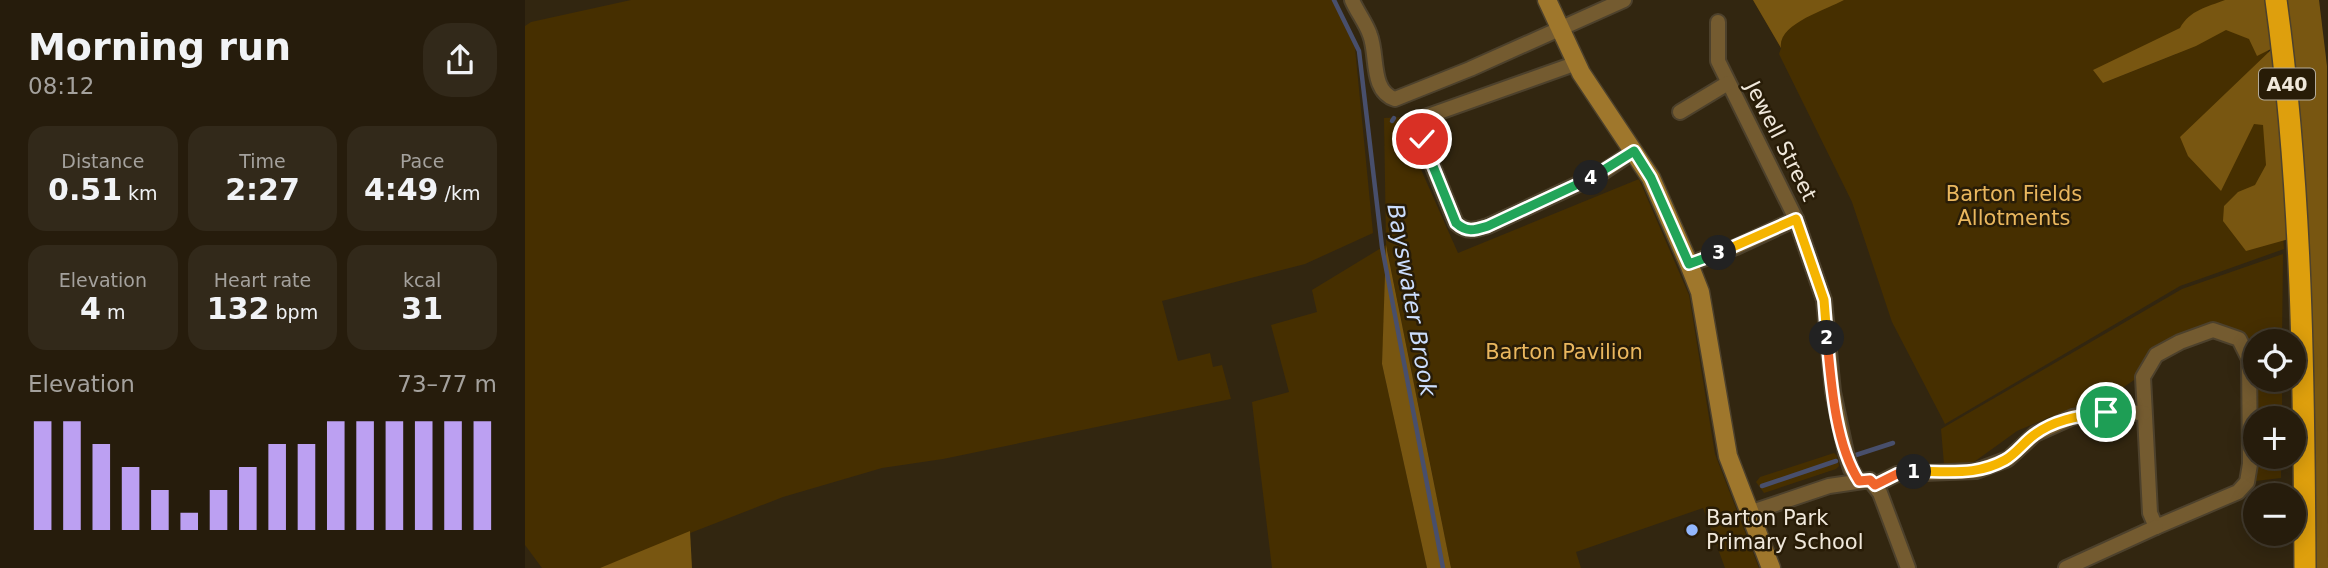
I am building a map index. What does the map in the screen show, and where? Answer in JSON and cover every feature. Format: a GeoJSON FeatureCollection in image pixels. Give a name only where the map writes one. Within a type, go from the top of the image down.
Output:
{"type":"FeatureCollection","features":[{"type":"Feature","properties":{"kind":"highway","name":"A40"},"geometry":{"type":"LineString","coordinates":[[2276,0],[2290,102],[2294,168],[2301,315],[2304,483]]}},
{"type":"Feature","properties":{"kind":"highway","name":"A40"},"geometry":{"type":"LineString","coordinates":[[2305,546],[2305,568]]}},
{"type":"Feature","properties":{"kind":"street"},"geometry":{"type":"LineString","coordinates":[[1352,0],[1371,36],[1381,88],[1389,97],[1395,99],[1624,0]]}},
{"type":"Feature","properties":{"kind":"street"},"geometry":{"type":"LineString","coordinates":[[1547,0],[1577,63],[1651,178],[1689,264],[1700,292],[1728,456],[1771,568]]}},
{"type":"Feature","properties":{"kind":"street","name":"Jewell Street"},"geometry":{"type":"LineString","coordinates":[[1718,22],[1718,61],[1796,219],[1824,300],[1833,392],[1849,461],[1859,481]]}},
{"type":"Feature","properties":{"kind":"street"},"geometry":{"type":"LineString","coordinates":[[1577,63],[1425,117],[1420,128],[1422,139],[1456,223],[1464,230],[1474,231],[1488,226],[1600,174],[1634,151]]}},
{"type":"Feature","properties":{"kind":"street"},"geometry":{"type":"LineString","coordinates":[[1680,112],[1728,83]]}},
{"type":"Feature","properties":{"kind":"street"},"geometry":{"type":"LineString","coordinates":[[1689,264],[1736,247],[1796,219]]}},
{"type":"Feature","properties":{"kind":"street"},"geometry":{"type":"LineString","coordinates":[[2066,568],[2238,492],[2247,482],[2251,464],[2249,359],[2239,339],[2213,330],[2180,342],[2155,355],[2143,377],[2150,513],[2156,527]]}},
{"type":"Feature","properties":{"kind":"street"},"geometry":{"type":"LineString","coordinates":[[1875,485],[1897,474],[1976,471],[2008,459],[2035,434],[2073,417],[2106,412],[2144,413]]}},
{"type":"Feature","properties":{"kind":"street"},"geometry":{"type":"LineString","coordinates":[[1749,513],[1829,486],[1870,480],[1875,485],[1908,568]]}},
{"type":"Feature","properties":{"kind":"street"},"geometry":{"type":"LineString","coordinates":[[2293,568],[2300,546]]}},
{"type":"Feature","properties":{"kind":"green space"},"geometry":{"type":"Polygon","coordinates":[[[631,0],[1333,0],[1355,48],[1373,233],[1305,264],[1162,301],[1178,361],[1210,353],[1213,367],[1222,365],[1231,399],[943,459],[882,468],[783,497],[600,568],[542,568],[525,545],[525,26],[531,22],[631,0]]]}},
{"type":"Feature","properties":{"kind":"green space","name":"Barton Fields Allotments"},"geometry":{"type":"Polygon","coordinates":[[[1753,0],[2259,0],[2268,52],[2284,249],[2180,286],[1945,424],[1892,322],[1852,202],[1779,54],[1781,48],[1753,0]],[[2180,29],[2103,83],[2176,54],[2180,29]]]}},
{"type":"Feature","properties":{"kind":"green space","name":"Barton Pavilion"},"geometry":{"type":"Polygon","coordinates":[[[1411,113],[1411,147],[1458,253],[1639,179],[1689,295],[1715,454],[1759,568],[1725,568],[1703,508],[1576,552],[1581,568],[1451,568],[1387,249],[1382,364],[1427,568],[1272,568],[1252,402],[1289,392],[1271,325],[1317,312],[1312,290],[1386,245],[1384,118],[1404,117],[1411,113]]]}},
{"type":"Feature","properties":{"kind":"green space"},"geometry":{"type":"Polygon","coordinates":[[[2283,254],[2282,329],[2243,329],[2243,347],[2239,339],[2213,330],[2180,342],[2140,376],[2099,404],[2050,417],[2017,431],[1974,462],[1954,466],[1944,464],[1941,429],[2182,289],[2283,254]]]}},
{"type":"Feature","properties":{"kind":"green space"},"geometry":{"type":"Polygon","coordinates":[[[2248,392],[2282,392],[2282,406],[2248,406],[2248,392]]]}},
{"type":"Feature","properties":{"kind":"green space"},"geometry":{"type":"Polygon","coordinates":[[[1834,453],[1839,466],[1836,469],[1764,493],[1756,482],[1760,477],[1834,453]]]}},
{"type":"Feature","properties":{"kind":"green space"},"geometry":{"type":"Polygon","coordinates":[[[2247,469],[2281,469],[2281,478],[2247,482],[2247,469]]]}},
{"type":"Feature","properties":{"kind":"shaded area"},"geometry":{"type":"Polygon","coordinates":[[[1753,0],[1844,0],[1794,25],[1782,39],[1781,48],[1753,0]]]}},
{"type":"Feature","properties":{"kind":"shaded area"},"geometry":{"type":"Polygon","coordinates":[[[2225,0],[2265,0],[2275,47],[2289,239],[2246,251],[2223,221],[2224,206],[2238,192],[2255,185],[2266,165],[2263,125],[2254,124],[2221,191],[2188,156],[2180,137],[2273,48],[2257,56],[2249,39],[2226,30],[2196,46],[2103,83],[2093,70],[2180,28],[2194,13],[2225,0]]]}},
{"type":"Feature","properties":{"kind":"shaded area"},"geometry":{"type":"Polygon","coordinates":[[[2283,0],[2319,0],[2327,66],[2328,568],[2312,568],[2306,406],[2304,406],[2303,392],[2306,392],[2306,329],[2300,329],[2283,0]]]}},
{"type":"Feature","properties":{"kind":"shaded area"},"geometry":{"type":"Polygon","coordinates":[[[1386,245],[1451,568],[1427,568],[1382,364],[1386,245]]]}},
{"type":"Feature","properties":{"kind":"shaded area"},"geometry":{"type":"Polygon","coordinates":[[[690,531],[692,568],[600,568],[690,531]]]}},
{"type":"Feature","properties":{"kind":"waterway","name":"Bayswater Brook"},"geometry":{"type":"LineString","coordinates":[[1334,0],[1359,51],[1382,247],[1443,568]]}},
{"type":"Feature","properties":{"kind":"waterway"},"geometry":{"type":"LineString","coordinates":[[1856,455],[1893,443]]}},
{"type":"Feature","properties":{"kind":"waterway"},"geometry":{"type":"LineString","coordinates":[[1762,486],[1836,461]]}},
{"type":"Feature","properties":{"kind":"place","name":"Barton Park Primary School"},"geometry":{"type":"Point","coordinates":[1692,530]}},
{"type":"Feature","properties":{"kind":"route"},"geometry":{"type":"LineString","coordinates":[[1422,139],[1456,223],[1464,230],[1474,231],[1488,226],[1600,174],[1634,151],[1651,178],[1689,264],[1736,247],[1796,219],[1824,300],[1833,392],[1846,453],[1851,469],[1859,481],[1870,480],[1875,485],[1897,474],[1976,471],[2008,459],[2035,434],[2052,424],[2073,417],[2106,412]]}}]}
